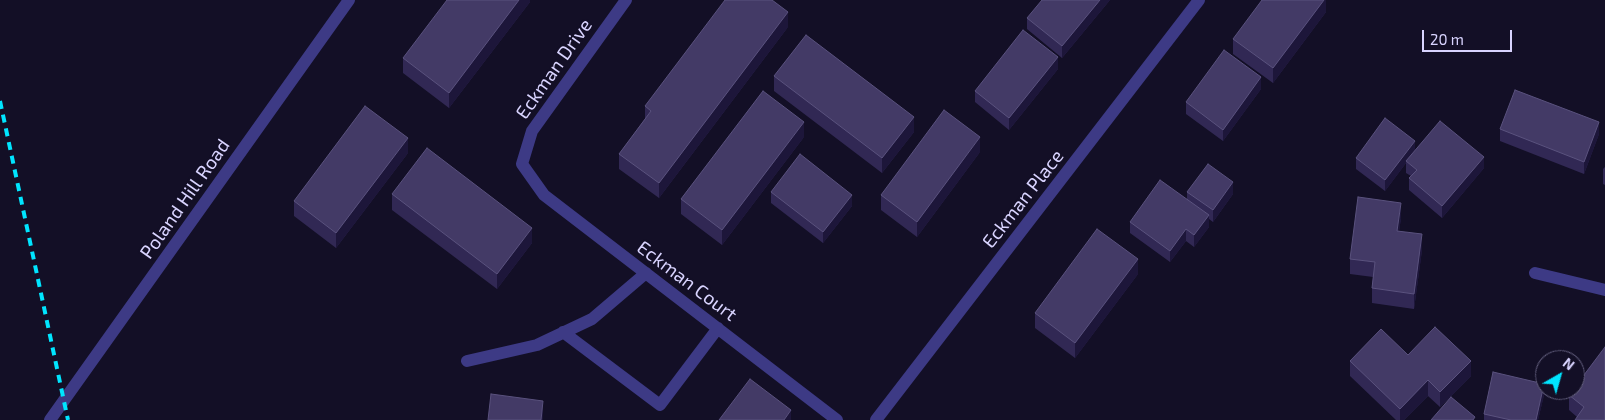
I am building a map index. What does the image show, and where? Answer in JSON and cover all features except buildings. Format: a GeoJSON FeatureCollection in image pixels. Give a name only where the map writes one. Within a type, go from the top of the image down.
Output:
{"type":"FeatureCollection","features":[{"type":"Feature","properties":{"kind":"street","name":"Poland Hill Road"},"geometry":{"type":"LineString","coordinates":[[50,420],[350,0]]}},
{"type":"Feature","properties":{"kind":"street","name":"Eckman Drive"},"geometry":{"type":"LineString","coordinates":[[522,164],[532,131],[626,0]]}},
{"type":"Feature","properties":{"kind":"street","name":"Eckman Place"},"geometry":{"type":"LineString","coordinates":[[876,420],[1199,0]]}},
{"type":"Feature","properties":{"kind":"street","name":"Eckman Court"},"geometry":{"type":"LineString","coordinates":[[522,164],[544,195],[838,420]]}},
{"type":"Feature","properties":{"kind":"street"},"geometry":{"type":"LineString","coordinates":[[467,361],[537,345],[592,318],[646,273]]}},
{"type":"Feature","properties":{"kind":"street"},"geometry":{"type":"LineString","coordinates":[[1535,273],[1605,290]]}},
{"type":"Feature","properties":{"kind":"street"},"geometry":{"type":"LineString","coordinates":[[563,332],[660,404],[718,328]]}},
{"type":"Feature","properties":{"kind":"railway"},"geometry":{"type":"LineString","coordinates":[[0,101],[68,420]]}}]}
